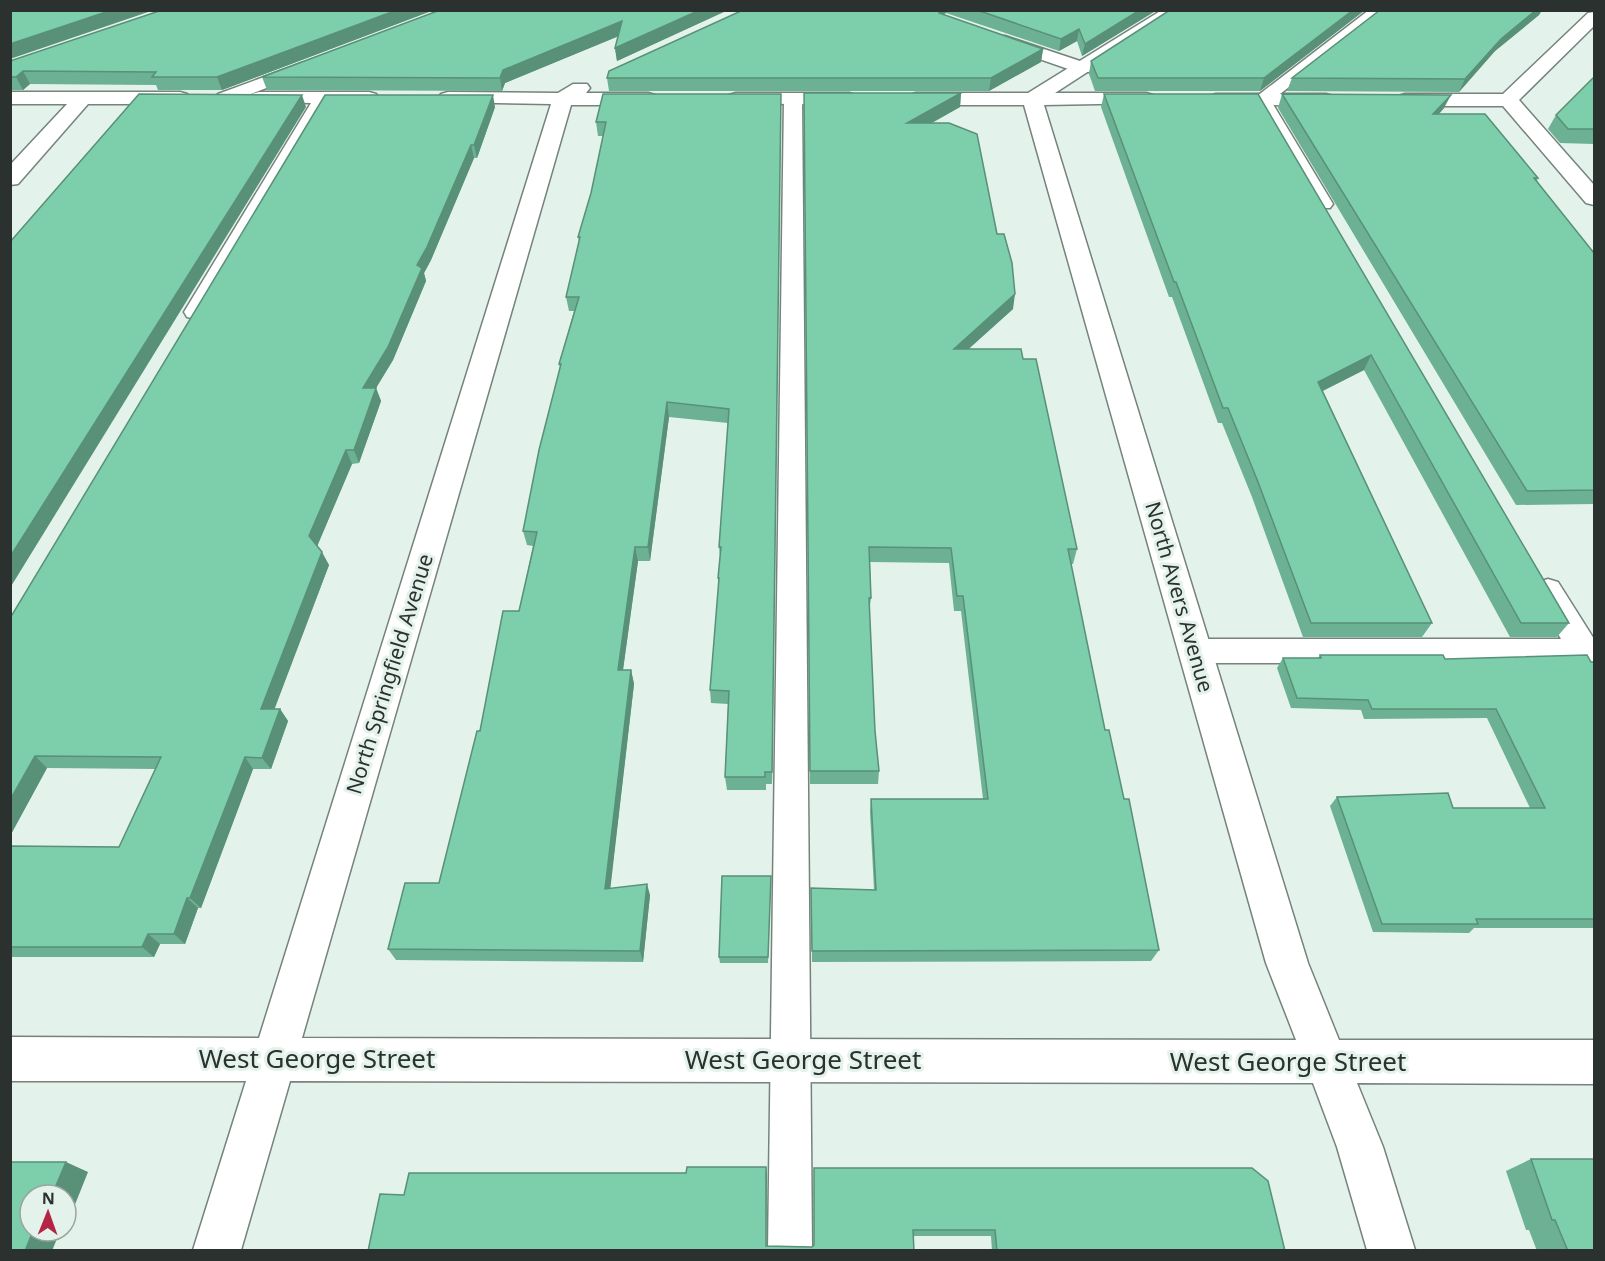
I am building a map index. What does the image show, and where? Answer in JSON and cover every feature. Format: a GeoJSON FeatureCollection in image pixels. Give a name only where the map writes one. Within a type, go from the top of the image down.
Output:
{"type":"FeatureCollection","features":[{"type":"Feature","properties":{"kind":"street"},"geometry":{"type":"LineString","coordinates":[[1032,99],[1175,10]]}},
{"type":"Feature","properties":{"kind":"street"},"geometry":{"type":"LineString","coordinates":[[1389,100],[1508,100],[1594,17]]}},
{"type":"Feature","properties":{"kind":"street"},"geometry":{"type":"LineString","coordinates":[[563,98],[593,82]]}},
{"type":"Feature","properties":{"kind":"street"},"geometry":{"type":"LineString","coordinates":[[10,98],[393,98]]}},
{"type":"Feature","properties":{"kind":"street"},"geometry":{"type":"LineString","coordinates":[[10,179],[83,98]]}},
{"type":"Feature","properties":{"kind":"street"},"geometry":{"type":"LineString","coordinates":[[429,98],[668,99]]}},
{"type":"Feature","properties":{"kind":"street","name":"North Springfield Avenue"},"geometry":{"type":"LineString","coordinates":[[218,1251],[563,98]]}},
{"type":"Feature","properties":{"kind":"street"},"geometry":{"type":"LineString","coordinates":[[714,99],[872,99]]}},
{"type":"Feature","properties":{"kind":"street"},"geometry":{"type":"LineString","coordinates":[[895,99],[1170,99]]}},
{"type":"Feature","properties":{"kind":"street","name":"North Avers Avenue"},"geometry":{"type":"LineString","coordinates":[[1032,99],[1287,963],[1360,1148],[1391,1251]]}},
{"type":"Feature","properties":{"kind":"street"},"geometry":{"type":"LineString","coordinates":[[1192,99],[1343,100]]}},
{"type":"Feature","properties":{"kind":"street"},"geometry":{"type":"LineString","coordinates":[[1508,100],[1594,198]]}},
{"type":"Feature","properties":{"kind":"street","name":"West George Street"},"geometry":{"type":"LineString","coordinates":[[10,1059],[1594,1062]]}},
{"type":"Feature","properties":{"kind":"lane"},"geometry":{"type":"LineString","coordinates":[[1336,227],[1261,100],[1380,10]]}},
{"type":"Feature","properties":{"kind":"lane"},"geometry":{"type":"LineString","coordinates":[[990,36],[1083,68]]}},
{"type":"Feature","properties":{"kind":"lane"},"geometry":{"type":"LineString","coordinates":[[224,98],[322,61]]}},
{"type":"Feature","properties":{"kind":"lane"},"geometry":{"type":"LineString","coordinates":[[180,336],[323,98]]}},
{"type":"Feature","properties":{"kind":"lane"},"geometry":{"type":"LineString","coordinates":[[790,1251],[793,99]]}},
{"type":"Feature","properties":{"kind":"lane"},"geometry":{"type":"LineString","coordinates":[[1536,568],[1589,651]]}},
{"type":"Feature","properties":{"kind":"lane"},"geometry":{"type":"LineString","coordinates":[[1195,651],[1589,651]]}},
{"type":"Feature","properties":{"kind":"building"},"geometry":{"type":"Polygon","coordinates":[[[10,10],[112,10],[10,44],[10,10]]]}},
{"type":"Feature","properties":{"kind":"building"},"geometry":{"type":"Polygon","coordinates":[[[162,10],[397,10],[217,77],[152,77],[156,72],[23,71],[16,77],[10,77],[10,61],[162,10]]]}},
{"type":"Feature","properties":{"kind":"building"},"geometry":{"type":"Polygon","coordinates":[[[440,10],[700,10],[615,48],[622,21],[503,70],[500,78],[262,77],[440,10]]]}},
{"type":"Feature","properties":{"kind":"building"},"geometry":{"type":"Polygon","coordinates":[[[743,10],[939,10],[939,13],[1043,49],[991,78],[607,78],[609,71],[743,10]]]}},
{"type":"Feature","properties":{"kind":"building"},"geometry":{"type":"Polygon","coordinates":[[[977,10],[1140,10],[1085,44],[1079,29],[1061,39],[977,10]]]}},
{"type":"Feature","properties":{"kind":"building"},"geometry":{"type":"Polygon","coordinates":[[[1170,10],[1353,10],[1264,78],[1098,78],[1091,61],[1170,10]]]}},
{"type":"Feature","properties":{"kind":"building"},"geometry":{"type":"Polygon","coordinates":[[[1380,10],[1536,10],[1501,39],[1465,79],[1292,78],[1380,10]]]}},
{"type":"Feature","properties":{"kind":"building"},"geometry":{"type":"Polygon","coordinates":[[[1593,78],[1594,129],[1568,129],[1556,115],[1593,78]]]}},
{"type":"Feature","properties":{"kind":"building"},"geometry":{"type":"Polygon","coordinates":[[[804,93],[961,93],[907,123],[949,123],[977,134],[997,234],[1004,234],[1012,263],[1015,294],[954,349],[1021,349],[1023,359],[1036,359],[1077,549],[1068,549],[1105,730],[1109,730],[1124,799],[1129,799],[1159,950],[812,951],[811,888],[876,890],[871,799],[988,799],[963,596],[957,596],[951,548],[869,547],[871,598],[869,598],[879,771],[810,771],[804,93]]]}},
{"type":"Feature","properties":{"kind":"building"},"geometry":{"type":"Polygon","coordinates":[[[139,94],[302,95],[10,557],[10,242],[139,94]]]}},
{"type":"Feature","properties":{"kind":"building"},"geometry":{"type":"Polygon","coordinates":[[[603,94],[781,94],[772,772],[765,772],[765,777],[725,777],[729,691],[710,690],[729,409],[667,402],[648,547],[635,547],[618,670],[631,670],[605,889],[647,884],[640,951],[388,949],[405,883],[439,883],[477,731],[480,731],[503,611],[519,611],[537,532],[523,531],[539,450],[561,364],[559,364],[579,297],[566,297],[606,122],[596,122],[603,94]]]}},
{"type":"Feature","properties":{"kind":"building"},"geometry":{"type":"Polygon","coordinates":[[[1104,94],[1258,94],[1569,623],[1521,623],[1371,355],[1318,382],[1432,623],[1311,623],[1228,408],[1223,408],[1104,94]]]}},
{"type":"Feature","properties":{"kind":"building"},"geometry":{"type":"Polygon","coordinates":[[[1282,94],[1451,95],[1433,114],[1485,114],[1538,178],[1534,178],[1594,253],[1594,490],[1527,491],[1282,94]]]}},
{"type":"Feature","properties":{"kind":"building"},"geometry":{"type":"Polygon","coordinates":[[[325,95],[493,95],[474,145],[471,145],[417,265],[422,268],[388,347],[363,388],[376,388],[354,450],[346,450],[309,536],[322,552],[261,709],[280,709],[262,758],[245,757],[174,934],[148,934],[142,947],[10,947],[10,846],[119,847],[161,757],[35,756],[10,800],[10,616],[325,95]]]}},
{"type":"Feature","properties":{"kind":"building"},"geometry":{"type":"Polygon","coordinates":[[[1320,655],[1443,655],[1445,659],[1587,655],[1591,662],[1594,662],[1594,919],[1476,919],[1478,924],[1382,924],[1337,797],[1448,793],[1453,808],[1545,808],[1496,709],[1372,709],[1368,700],[1297,698],[1283,658],[1321,658],[1320,655]]]}},
{"type":"Feature","properties":{"kind":"building"},"geometry":{"type":"Polygon","coordinates":[[[722,876],[771,876],[768,957],[719,957],[722,876]]]}},
{"type":"Feature","properties":{"kind":"building"},"geometry":{"type":"Polygon","coordinates":[[[1531,1159],[1594,1159],[1594,1251],[1568,1251],[1555,1220],[1552,1220],[1531,1159]]]}},
{"type":"Feature","properties":{"kind":"building"},"geometry":{"type":"Polygon","coordinates":[[[10,1162],[66,1162],[57,1183],[18,1183],[18,1243],[28,1243],[25,1251],[10,1251],[10,1162]]]}},
{"type":"Feature","properties":{"kind":"building"},"geometry":{"type":"Polygon","coordinates":[[[687,1167],[766,1167],[766,1246],[812,1247],[814,1245],[814,1168],[1252,1168],[1268,1181],[1285,1251],[997,1251],[995,1230],[913,1230],[914,1251],[368,1251],[380,1194],[404,1195],[409,1173],[686,1173],[687,1167]]]}}]}
